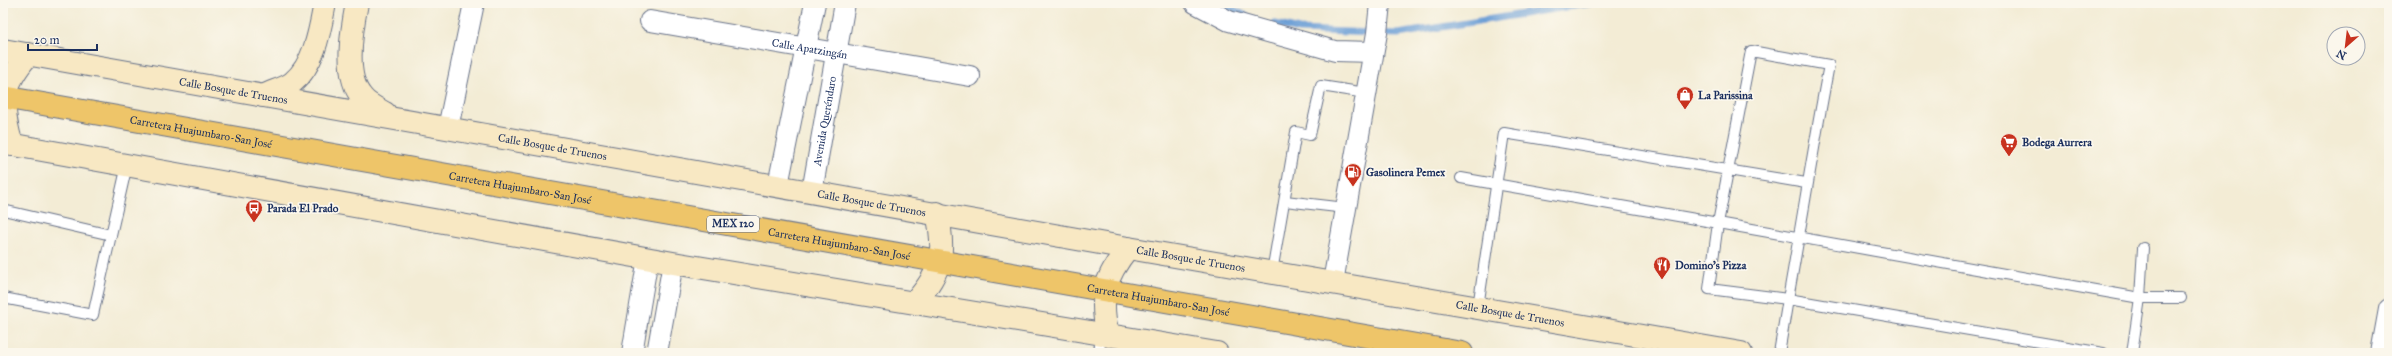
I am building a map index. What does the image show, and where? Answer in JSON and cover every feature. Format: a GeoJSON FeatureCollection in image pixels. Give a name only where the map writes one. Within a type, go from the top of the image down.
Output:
{"type":"FeatureCollection","features":[{"type":"Feature","properties":{"kind":"main road","name":"Carretera Huajumbaro-San José"},"geometry":{"type":"LineString","coordinates":[[3,97],[940,260],[1462,353]]}},
{"type":"Feature","properties":{"kind":"street"},"geometry":{"type":"LineString","coordinates":[[448,128],[474,3]]}},
{"type":"Feature","properties":{"kind":"street"},"geometry":{"type":"LineString","coordinates":[[778,185],[815,3]]}},
{"type":"Feature","properties":{"kind":"street","name":"Avenida Queréndaro"},"geometry":{"type":"LineString","coordinates":[[812,192],[846,3]]}},
{"type":"Feature","properties":{"kind":"street"},"geometry":{"type":"LineString","coordinates":[[1333,282],[1375,42],[1380,3]]}},
{"type":"Feature","properties":{"kind":"street"},"geometry":{"type":"LineString","coordinates":[[1205,4],[1229,21],[1335,51],[1375,42]]}},
{"type":"Feature","properties":{"kind":"street"},"geometry":{"type":"LineString","coordinates":[[263,96],[293,82],[309,61],[314,48],[323,10],[355,13],[350,69],[361,97],[391,118]]}},
{"type":"Feature","properties":{"kind":"street","name":"Calle Apatzingán"},"geometry":{"type":"LineString","coordinates":[[650,21],[970,76]]}},
{"type":"Feature","properties":{"kind":"street","name":"Calle Bosque de Truenos"},"geometry":{"type":"LineString","coordinates":[[3,50],[812,192],[937,212],[1128,248],[1741,353]]}},
{"type":"Feature","properties":{"kind":"street"},"geometry":{"type":"LineString","coordinates":[[29,54],[12,73],[3,97],[3,122],[8,144],[672,263],[915,302],[1103,341],[1145,347],[1217,353]]}},
{"type":"Feature","properties":{"kind":"street"},"geometry":{"type":"LineString","coordinates":[[915,302],[931,283],[940,260],[942,236],[937,212]]}},
{"type":"Feature","properties":{"kind":"street"},"geometry":{"type":"LineString","coordinates":[[1103,341],[1104,289],[1113,266],[1128,248]]}},
{"type":"Feature","properties":{"kind":"street"},"geometry":{"type":"LineString","coordinates":[[632,353],[648,258]]}},
{"type":"Feature","properties":{"kind":"street"},"geometry":{"type":"LineString","coordinates":[[657,353],[672,263]]}},
{"type":"Feature","properties":{"kind":"street"},"geometry":{"type":"LineString","coordinates":[[2381,353],[2389,308]]}},
{"type":"Feature","properties":{"kind":"lane"},"geometry":{"type":"LineString","coordinates":[[1779,353],[1788,299],[1799,238],[1806,183],[1829,65],[1751,51],[1718,223],[1709,289],[1788,299],[2103,353]]}},
{"type":"Feature","properties":{"kind":"lane"},"geometry":{"type":"LineString","coordinates":[[1272,272],[1296,132],[1310,135],[1321,86],[1366,93]]}},
{"type":"Feature","properties":{"kind":"lane"},"geometry":{"type":"LineString","coordinates":[[1478,307],[1504,133],[1728,168],[1806,183]]}},
{"type":"Feature","properties":{"kind":"lane"},"geometry":{"type":"LineString","coordinates":[[3,298],[93,315],[127,165]]}},
{"type":"Feature","properties":{"kind":"lane"},"geometry":{"type":"LineString","coordinates":[[1461,178],[2140,298],[2181,298]]}},
{"type":"Feature","properties":{"kind":"lane"},"geometry":{"type":"LineString","coordinates":[[1285,201],[1346,208]]}},
{"type":"Feature","properties":{"kind":"lane"},"geometry":{"type":"LineString","coordinates":[[3,210],[111,235]]}},
{"type":"Feature","properties":{"kind":"lane"},"geometry":{"type":"LineString","coordinates":[[2132,353],[2140,298],[2143,248]]}},
{"type":"Feature","properties":{"kind":"waterway"},"geometry":{"type":"LineString","coordinates":[[1219,3],[1246,16]]}},
{"type":"Feature","properties":{"kind":"waterway"},"geometry":{"type":"LineString","coordinates":[[1275,24],[1299,30],[1398,34],[1592,3]]}},
{"type":"Feature","properties":{"kind":"place","name":"La Parissina"},"geometry":{"type":"Point","coordinates":[1685,110]}},
{"type":"Feature","properties":{"kind":"place","name":"Bodega Aurrera"},"geometry":{"type":"Point","coordinates":[2009,157]}},
{"type":"Feature","properties":{"kind":"place","name":"Gasolinera Pemex"},"geometry":{"type":"Point","coordinates":[1353,187]}},
{"type":"Feature","properties":{"kind":"place","name":"Parada El Prado"},"geometry":{"type":"Point","coordinates":[254,223]}},
{"type":"Feature","properties":{"kind":"place","name":"Domino's Pizza"},"geometry":{"type":"Point","coordinates":[1662,280]}}]}
